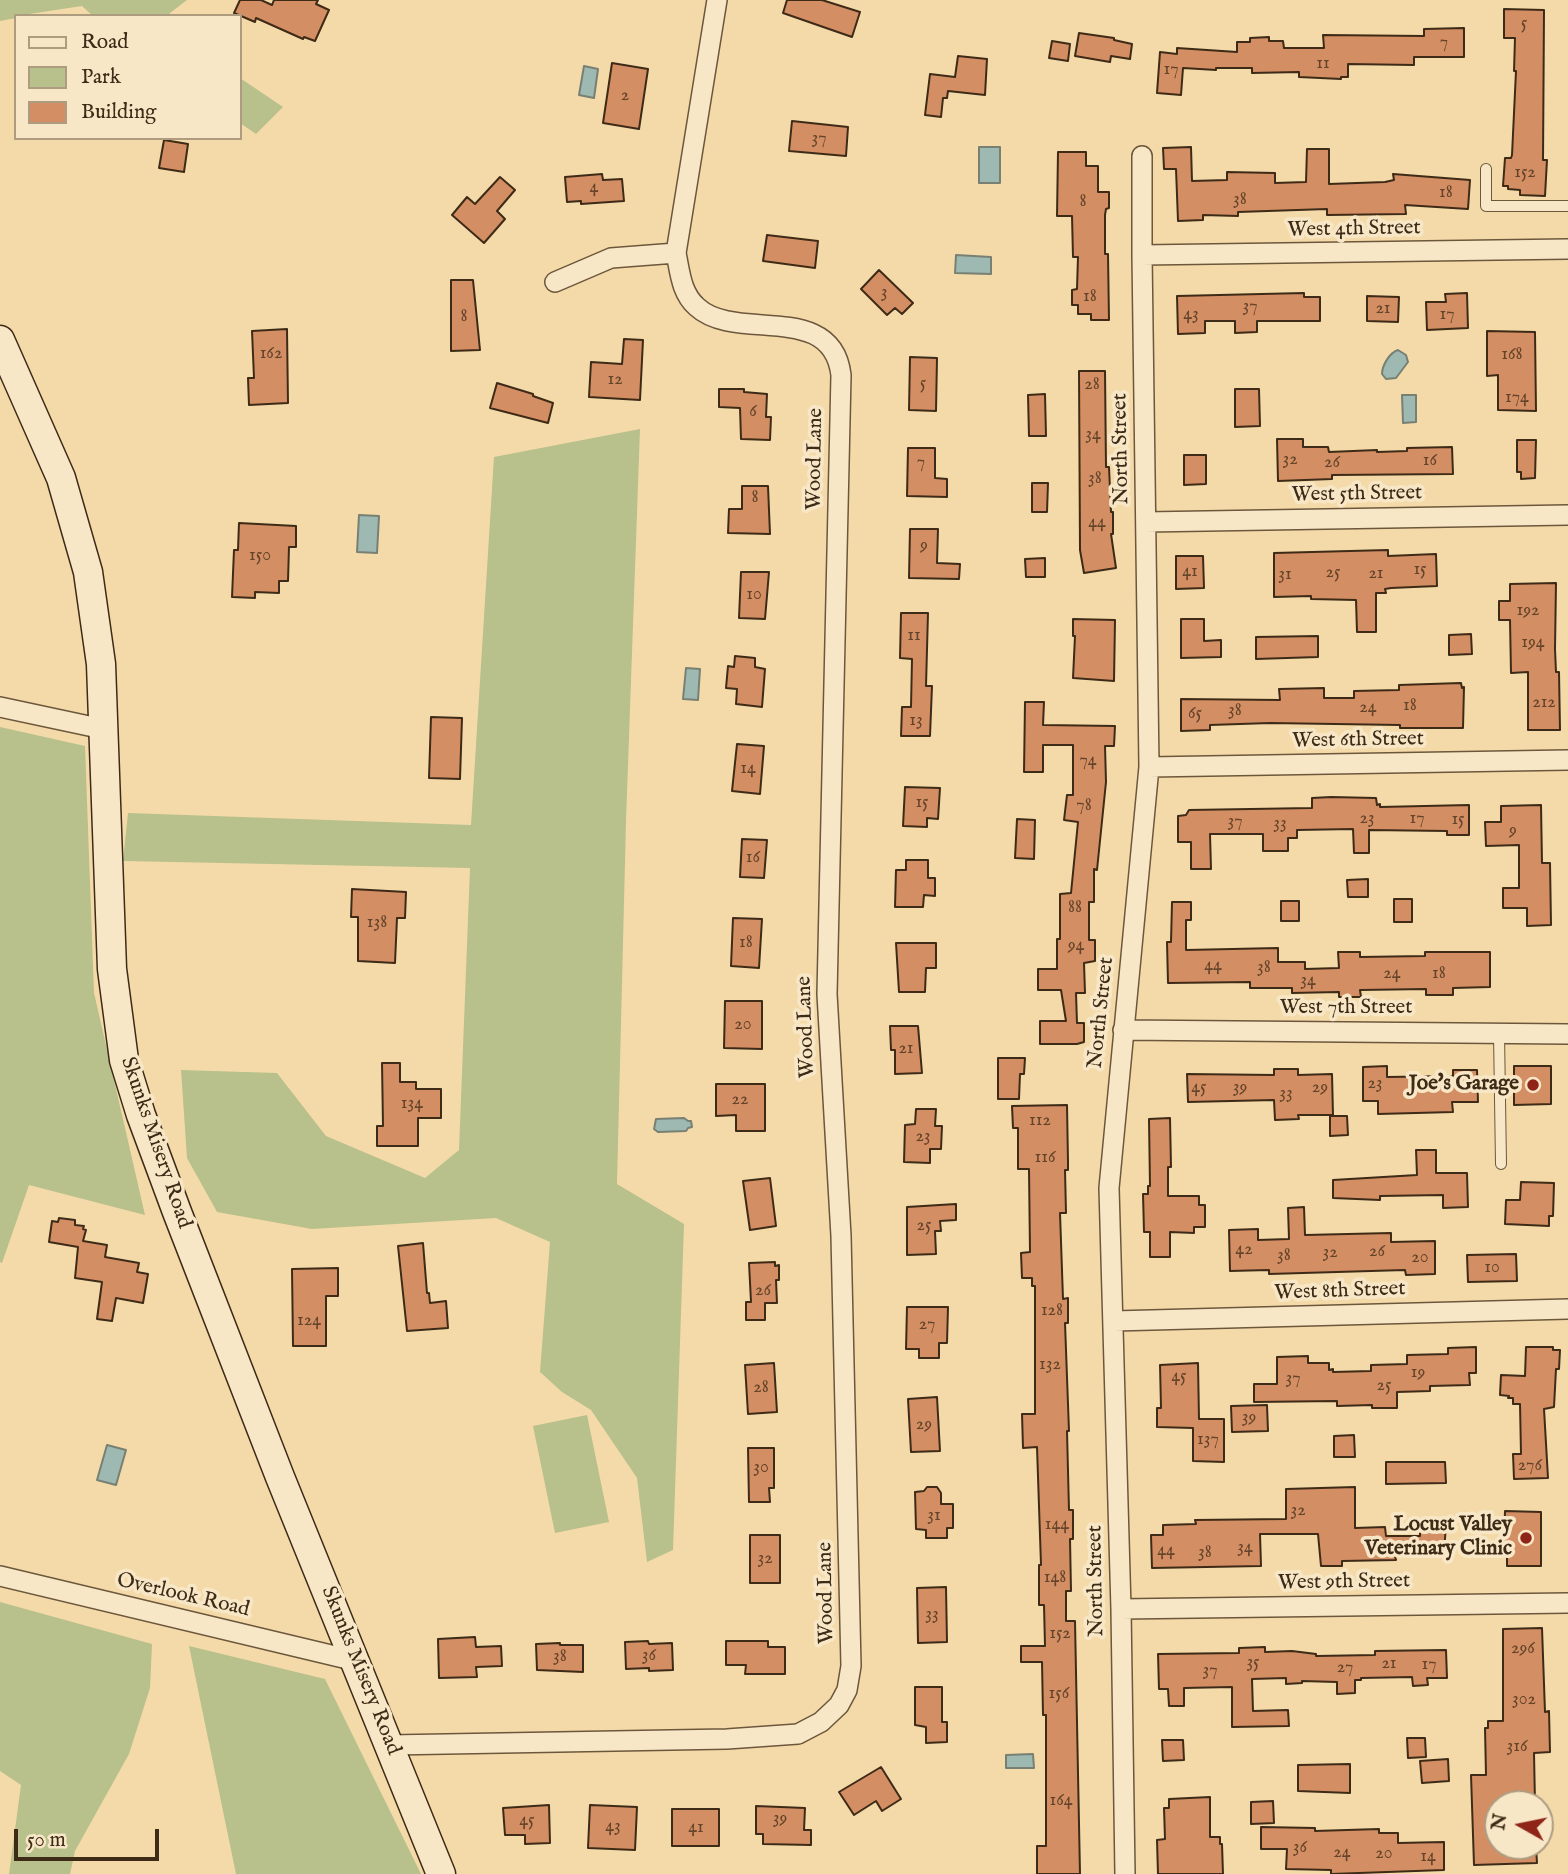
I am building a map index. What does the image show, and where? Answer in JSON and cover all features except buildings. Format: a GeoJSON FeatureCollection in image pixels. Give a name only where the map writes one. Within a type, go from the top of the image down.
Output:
{"type":"FeatureCollection","features":[{"type":"Feature","properties":{"kind":"main road","name":"Skunks Misery Road"},"geometry":{"type":"LineString","coordinates":[[0,340],[61,478],[88,572],[102,664],[112,969],[124,1060],[177,1212],[280,1477],[441,1874]]}},
{"type":"Feature","properties":{"kind":"street","name":"Wood Lane"},"geometry":{"type":"LineString","coordinates":[[390,1745],[727,1739],[798,1734],[821,1722],[839,1705],[847,1690],[851,1666],[841,1236],[827,994],[841,375],[834,352],[826,342],[813,334],[775,325],[723,321],[697,308],[684,291],[676,253],[717,0]]}},
{"type":"Feature","properties":{"kind":"street","name":"North Street"},"geometry":{"type":"LineString","coordinates":[[1125,1874],[1121,1609],[1109,1188],[1149,767],[1142,156]]}},
{"type":"Feature","properties":{"kind":"street","name":"West 4th Street"},"geometry":{"type":"LineString","coordinates":[[1142,255],[1568,250]]}},
{"type":"Feature","properties":{"kind":"street"},"geometry":{"type":"LineString","coordinates":[[555,282],[611,258],[676,253]]}},
{"type":"Feature","properties":{"kind":"street","name":"West 5th Street"},"geometry":{"type":"LineString","coordinates":[[1146,522],[1568,515]]}},
{"type":"Feature","properties":{"kind":"street"},"geometry":{"type":"LineString","coordinates":[[0,707],[103,729]]}},
{"type":"Feature","properties":{"kind":"street","name":"West 6th Street"},"geometry":{"type":"LineString","coordinates":[[1149,767],[1568,760]]}},
{"type":"Feature","properties":{"kind":"street","name":"West 7th Street"},"geometry":{"type":"LineString","coordinates":[[1123,1030],[1568,1034]]}},
{"type":"Feature","properties":{"kind":"street","name":"West 8th Street"},"geometry":{"type":"LineString","coordinates":[[1114,1321],[1568,1309]]}},
{"type":"Feature","properties":{"kind":"street","name":"Overlook Road"},"geometry":{"type":"LineString","coordinates":[[0,1576],[356,1661]]}},
{"type":"Feature","properties":{"kind":"street","name":"West 9th Street"},"geometry":{"type":"LineString","coordinates":[[1121,1609],[1568,1603]]}},
{"type":"Feature","properties":{"kind":"lane"},"geometry":{"type":"LineString","coordinates":[[1486,169],[1486,206],[1568,206]]}},
{"type":"Feature","properties":{"kind":"lane"},"geometry":{"type":"LineString","coordinates":[[1499,1033],[1501,1164]]}},
{"type":"Feature","properties":{"kind":"green space"},"geometry":{"type":"Polygon","coordinates":[[[0,0],[187,0],[170,14],[91,14],[82,6],[14,14],[14,18],[0,21],[0,0]]]}},
{"type":"Feature","properties":{"kind":"green space"},"geometry":{"type":"Polygon","coordinates":[[[242,79],[283,107],[256,134],[242,124],[242,79]]]}},
{"type":"Feature","properties":{"kind":"green space"},"geometry":{"type":"Polygon","coordinates":[[[640,429],[617,1184],[684,1224],[673,1550],[647,1562],[637,1478],[591,1410],[562,1392],[540,1372],[550,1242],[496,1218],[312,1229],[217,1212],[187,1158],[181,1070],[277,1073],[326,1136],[425,1178],[459,1150],[470,868],[123,861],[128,813],[471,825],[494,457],[640,429]]]}},
{"type":"Feature","properties":{"kind":"green space"},"geometry":{"type":"Polygon","coordinates":[[[0,727],[85,746],[94,993],[145,1215],[29,1185],[2,1263],[0,1262],[0,727]]]}},
{"type":"Feature","properties":{"kind":"green space"},"geometry":{"type":"Polygon","coordinates":[[[587,1415],[609,1522],[555,1533],[533,1426],[587,1415]]]}},
{"type":"Feature","properties":{"kind":"green space"},"geometry":{"type":"Polygon","coordinates":[[[0,1602],[152,1644],[150,1688],[129,1754],[75,1851],[70,1874],[9,1874],[21,1785],[0,1771],[0,1602]]]}},
{"type":"Feature","properties":{"kind":"green space"},"geometry":{"type":"Polygon","coordinates":[[[189,1646],[325,1679],[421,1874],[236,1874],[189,1646]]]}},
{"type":"Feature","properties":{"kind":"water"},"geometry":{"type":"Polygon","coordinates":[[[584,66],[598,69],[594,98],[579,95],[584,66]]]}},
{"type":"Feature","properties":{"kind":"water"},"geometry":{"type":"Polygon","coordinates":[[[979,147],[1000,147],[1000,183],[979,183],[979,147]]]}},
{"type":"Feature","properties":{"kind":"water"},"geometry":{"type":"Polygon","coordinates":[[[956,255],[991,257],[991,274],[955,273],[956,255]]]}},
{"type":"Feature","properties":{"kind":"water"},"geometry":{"type":"Polygon","coordinates":[[[1398,350],[1406,355],[1408,362],[1396,378],[1386,379],[1382,374],[1385,364],[1398,350]]]}},
{"type":"Feature","properties":{"kind":"water"},"geometry":{"type":"Polygon","coordinates":[[[1402,395],[1416,395],[1416,422],[1403,423],[1402,395]]]}},
{"type":"Feature","properties":{"kind":"water"},"geometry":{"type":"Polygon","coordinates":[[[359,515],[379,516],[377,553],[357,552],[359,515]]]}},
{"type":"Feature","properties":{"kind":"water"},"geometry":{"type":"Polygon","coordinates":[[[686,668],[700,669],[698,700],[683,699],[686,668]]]}},
{"type":"Feature","properties":{"kind":"water"},"geometry":{"type":"Polygon","coordinates":[[[684,1118],[691,1121],[692,1127],[686,1131],[658,1132],[654,1129],[656,1119],[684,1118]]]}},
{"type":"Feature","properties":{"kind":"water"},"geometry":{"type":"Polygon","coordinates":[[[107,1445],[126,1450],[116,1485],[97,1480],[107,1445]]]}},
{"type":"Feature","properties":{"kind":"water"},"geometry":{"type":"Polygon","coordinates":[[[1033,1754],[1034,1768],[1006,1768],[1006,1755],[1033,1754]]]}},
{"type":"Feature","properties":{"kind":"place","name":"Joe's Garage"},"geometry":{"type":"Point","coordinates":[1533,1085]}},
{"type":"Feature","properties":{"kind":"place","name":"Locust Valley Veterinary Clinic"},"geometry":{"type":"Point","coordinates":[1526,1538]}}]}
